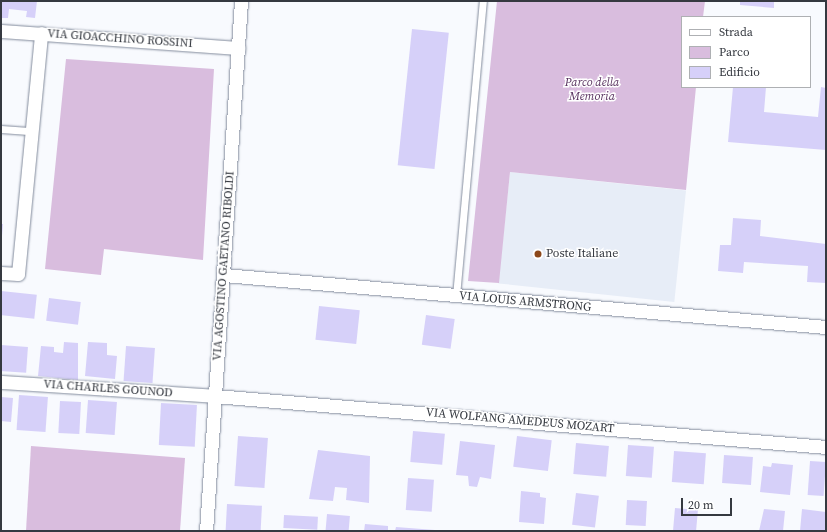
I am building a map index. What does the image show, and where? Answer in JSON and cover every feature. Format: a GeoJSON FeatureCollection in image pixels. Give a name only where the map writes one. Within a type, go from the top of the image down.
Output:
{"type":"FeatureCollection","features":[{"type":"Feature","properties":{"kind":"street","name":"VIA AGOSTINO GAETANO RIBOLDI"},"geometry":{"type":"LineString","coordinates":[[206,531],[241,1]]}},
{"type":"Feature","properties":{"kind":"street","name":"VIA GIOACCHINO ROSSINI"},"geometry":{"type":"LineString","coordinates":[[1,31],[238,48]]}},
{"type":"Feature","properties":{"kind":"street"},"geometry":{"type":"LineString","coordinates":[[1,272],[18,274],[41,33]]}},
{"type":"Feature","properties":{"kind":"street","name":"VIA LOUIS ARMSTRONG"},"geometry":{"type":"LineString","coordinates":[[224,275],[826,327]]}},
{"type":"Feature","properties":{"kind":"street","name":"VIA CHARLES GOUNOD"},"geometry":{"type":"LineString","coordinates":[[1,382],[214,396]]}},
{"type":"Feature","properties":{"kind":"street","name":"VIA WOLFANG AMEDEUS MOZART"},"geometry":{"type":"LineString","coordinates":[[214,396],[826,447]]}},
{"type":"Feature","properties":{"kind":"lane"},"geometry":{"type":"LineString","coordinates":[[456,296],[483,1]]}},
{"type":"Feature","properties":{"kind":"lane"},"geometry":{"type":"LineString","coordinates":[[1,129],[32,131]]}},
{"type":"Feature","properties":{"kind":"shaded area"},"geometry":{"type":"Polygon","coordinates":[[[510,172],[686,191],[674,302],[498,283],[510,172]]]}},
{"type":"Feature","properties":{"kind":"green space","name":"Parco della Memoria"},"geometry":{"type":"Polygon","coordinates":[[[497,1],[705,1],[703,16],[681,16],[681,88],[696,88],[686,190],[510,172],[499,283],[468,281],[497,1]]]}},
{"type":"Feature","properties":{"kind":"green space"},"geometry":{"type":"Polygon","coordinates":[[[66,59],[214,69],[203,260],[104,249],[101,275],[45,269],[66,59]]]}},
{"type":"Feature","properties":{"kind":"green space"},"geometry":{"type":"Polygon","coordinates":[[[31,446],[185,458],[180,531],[26,531],[31,446]]]}},
{"type":"Feature","properties":{"kind":"building"},"geometry":{"type":"Polygon","coordinates":[[[1,1],[37,1],[35,18],[26,17],[27,11],[9,9],[8,18],[1,18],[1,1]]]}},
{"type":"Feature","properties":{"kind":"building"},"geometry":{"type":"Polygon","coordinates":[[[740,1],[774,1],[774,8],[740,5],[740,1]]]}},
{"type":"Feature","properties":{"kind":"building"},"geometry":{"type":"Polygon","coordinates":[[[412,29],[449,33],[434,169],[398,165],[412,29]]]}},
{"type":"Feature","properties":{"kind":"building"},"geometry":{"type":"Polygon","coordinates":[[[821,87],[826,88],[826,150],[728,142],[733,88],[766,88],[764,112],[818,117],[821,87]]]}},
{"type":"Feature","properties":{"kind":"building"},"geometry":{"type":"Polygon","coordinates":[[[733,218],[761,220],[760,236],[826,244],[826,283],[807,282],[808,266],[744,262],[743,273],[718,271],[720,245],[731,245],[733,218]]]}},
{"type":"Feature","properties":{"kind":"building"},"geometry":{"type":"Polygon","coordinates":[[[1,224],[3,224],[2,236],[1,236],[1,224]]]}},
{"type":"Feature","properties":{"kind":"building"},"geometry":{"type":"Polygon","coordinates":[[[1,291],[37,295],[34,319],[1,315],[1,291]]]}},
{"type":"Feature","properties":{"kind":"building"},"geometry":{"type":"Polygon","coordinates":[[[49,298],[81,302],[78,325],[46,321],[49,298]]]}},
{"type":"Feature","properties":{"kind":"building"},"geometry":{"type":"Polygon","coordinates":[[[319,306],[360,310],[356,344],[315,340],[319,306]]]}},
{"type":"Feature","properties":{"kind":"building"},"geometry":{"type":"Polygon","coordinates":[[[426,315],[455,319],[451,349],[422,345],[426,315]]]}},
{"type":"Feature","properties":{"kind":"building"},"geometry":{"type":"Polygon","coordinates":[[[64,342],[78,343],[78,380],[38,376],[41,346],[54,347],[54,352],[63,353],[64,342]]]}},
{"type":"Feature","properties":{"kind":"building"},"geometry":{"type":"Polygon","coordinates":[[[88,342],[107,343],[107,355],[117,356],[115,379],[85,376],[88,342]]]}},
{"type":"Feature","properties":{"kind":"building"},"geometry":{"type":"Polygon","coordinates":[[[1,345],[28,347],[26,373],[1,371],[1,345]]]}},
{"type":"Feature","properties":{"kind":"building"},"geometry":{"type":"Polygon","coordinates":[[[126,346],[155,348],[152,383],[124,381],[126,346]]]}},
{"type":"Feature","properties":{"kind":"building"},"geometry":{"type":"Polygon","coordinates":[[[19,395],[48,397],[45,432],[17,430],[19,395]]]}},
{"type":"Feature","properties":{"kind":"building"},"geometry":{"type":"Polygon","coordinates":[[[1,397],[13,398],[11,422],[1,421],[1,397]]]}},
{"type":"Feature","properties":{"kind":"building"},"geometry":{"type":"Polygon","coordinates":[[[88,400],[117,402],[115,435],[86,433],[88,400]]]}},
{"type":"Feature","properties":{"kind":"building"},"geometry":{"type":"Polygon","coordinates":[[[60,401],[81,402],[79,434],[58,433],[60,401]]]}},
{"type":"Feature","properties":{"kind":"building"},"geometry":{"type":"Polygon","coordinates":[[[161,403],[197,405],[195,447],[159,445],[161,403]]]}},
{"type":"Feature","properties":{"kind":"building"},"geometry":{"type":"Polygon","coordinates":[[[413,431],[445,434],[442,465],[410,462],[413,431]]]}},
{"type":"Feature","properties":{"kind":"building"},"geometry":{"type":"Polygon","coordinates":[[[238,436],[268,438],[264,488],[235,486],[238,436]]]}},
{"type":"Feature","properties":{"kind":"building"},"geometry":{"type":"Polygon","coordinates":[[[517,436],[552,440],[548,471],[513,467],[517,436]]]}},
{"type":"Feature","properties":{"kind":"building"},"geometry":{"type":"Polygon","coordinates":[[[460,441],[495,445],[491,479],[480,477],[477,487],[469,486],[468,476],[456,475],[460,441]]]}},
{"type":"Feature","properties":{"kind":"building"},"geometry":{"type":"Polygon","coordinates":[[[576,443],[609,446],[606,477],[573,474],[576,443]]]}},
{"type":"Feature","properties":{"kind":"building"},"geometry":{"type":"Polygon","coordinates":[[[628,445],[654,447],[652,478],[626,476],[628,445]]]}},
{"type":"Feature","properties":{"kind":"building"},"geometry":{"type":"Polygon","coordinates":[[[318,450],[370,456],[369,503],[346,500],[347,488],[335,487],[333,501],[309,499],[318,450]]]}},
{"type":"Feature","properties":{"kind":"building"},"geometry":{"type":"Polygon","coordinates":[[[674,451],[706,453],[704,484],[672,482],[674,451]]]}},
{"type":"Feature","properties":{"kind":"building"},"geometry":{"type":"Polygon","coordinates":[[[724,455],[753,457],[751,485],[722,483],[724,455]]]}},
{"type":"Feature","properties":{"kind":"building"},"geometry":{"type":"Polygon","coordinates":[[[810,461],[826,462],[824,496],[808,495],[810,461]]]}},
{"type":"Feature","properties":{"kind":"building"},"geometry":{"type":"Polygon","coordinates":[[[772,463],[793,465],[790,495],[760,492],[763,466],[771,467],[772,463]]]}},
{"type":"Feature","properties":{"kind":"building"},"geometry":{"type":"Polygon","coordinates":[[[408,478],[434,480],[432,512],[406,510],[408,478]]]}},
{"type":"Feature","properties":{"kind":"building"},"geometry":{"type":"Polygon","coordinates":[[[521,491],[540,493],[540,497],[546,498],[544,524],[519,522],[521,491]]]}},
{"type":"Feature","properties":{"kind":"building"},"geometry":{"type":"Polygon","coordinates":[[[576,493],[599,496],[595,528],[572,525],[576,493]]]}},
{"type":"Feature","properties":{"kind":"building"},"geometry":{"type":"Polygon","coordinates":[[[627,500],[647,501],[646,526],[626,525],[627,500]]]}},
{"type":"Feature","properties":{"kind":"building"},"geometry":{"type":"Polygon","coordinates":[[[227,504],[262,506],[261,531],[226,531],[227,504]]]}},
{"type":"Feature","properties":{"kind":"building"},"geometry":{"type":"Polygon","coordinates":[[[675,508],[698,510],[696,531],[673,531],[675,508]]]}},
{"type":"Feature","properties":{"kind":"building"},"geometry":{"type":"Polygon","coordinates":[[[764,509],[785,511],[783,531],[759,531],[764,509]]]}},
{"type":"Feature","properties":{"kind":"building"},"geometry":{"type":"Polygon","coordinates":[[[802,509],[826,512],[826,531],[800,531],[802,509]]]}},
{"type":"Feature","properties":{"kind":"building"},"geometry":{"type":"Polygon","coordinates":[[[327,514],[350,516],[349,531],[326,531],[327,514]]]}},
{"type":"Feature","properties":{"kind":"building"},"geometry":{"type":"Polygon","coordinates":[[[284,515],[318,517],[317,530],[283,528],[284,515]]]}},
{"type":"Feature","properties":{"kind":"building"},"geometry":{"type":"Polygon","coordinates":[[[365,524],[388,526],[388,531],[364,531],[365,524]]]}},
{"type":"Feature","properties":{"kind":"building"},"geometry":{"type":"Polygon","coordinates":[[[396,527],[435,530],[435,531],[395,531],[396,527]]]}},
{"type":"Feature","properties":{"kind":"place","name":"Poste Italiane"},"geometry":{"type":"Point","coordinates":[538,254]}}]}
